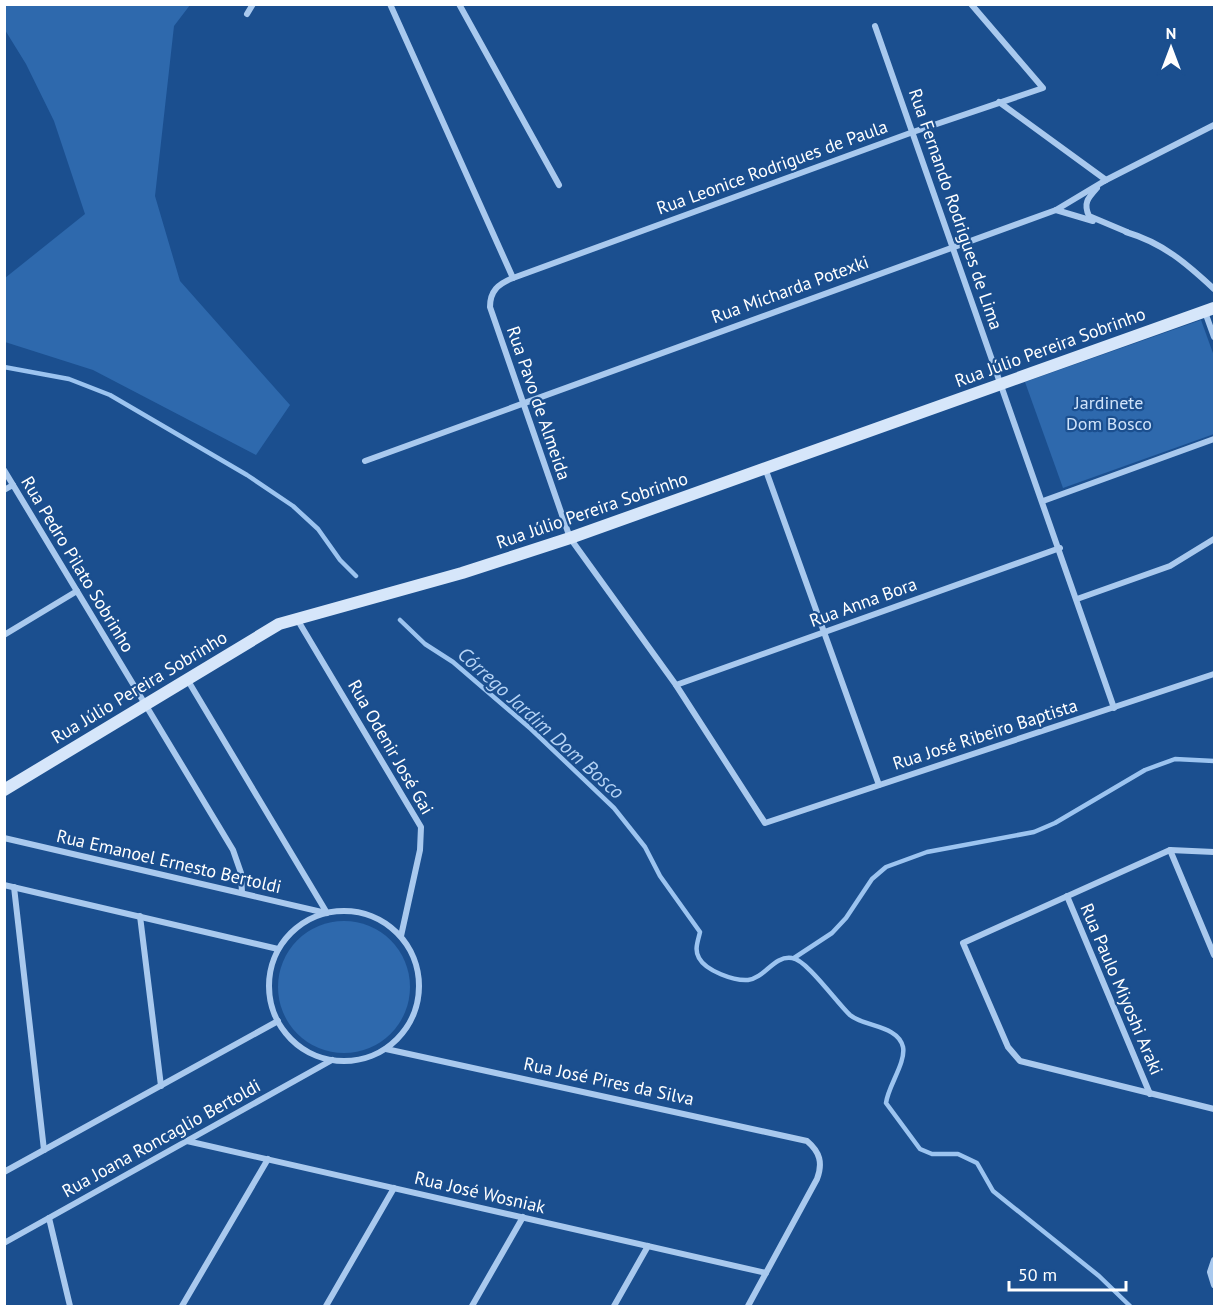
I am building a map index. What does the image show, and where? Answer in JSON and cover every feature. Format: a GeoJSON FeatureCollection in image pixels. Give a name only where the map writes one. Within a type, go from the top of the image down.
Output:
{"type":"FeatureCollection","features":[{"type":"Feature","properties":{"kind":"main road","name":"Rua Júlio Pereira Sobrinho"},"geometry":{"type":"LineString","coordinates":[[4,790],[268,630],[297,618],[462,573],[570,538],[1210,309]]}},
{"type":"Feature","properties":{"kind":"street"},"geometry":{"type":"LineString","coordinates":[[247,14],[253,4]]}},
{"type":"Feature","properties":{"kind":"street"},"geometry":{"type":"LineString","coordinates":[[390,4],[513,278]]}},
{"type":"Feature","properties":{"kind":"street"},"geometry":{"type":"LineString","coordinates":[[459,4],[559,186]]}},
{"type":"Feature","properties":{"kind":"street","name":"Rua Leonice Rodrigues de Paula"},"geometry":{"type":"LineString","coordinates":[[513,278],[913,132],[1043,88],[971,4]]}},
{"type":"Feature","properties":{"kind":"street","name":"Rua Fernando Rodrigues de Lima"},"geometry":{"type":"LineString","coordinates":[[875,26],[1114,708]]}},
{"type":"Feature","properties":{"kind":"street"},"geometry":{"type":"LineString","coordinates":[[999,102],[1106,180],[1087,198],[1085,207],[1089,216],[1127,232]]}},
{"type":"Feature","properties":{"kind":"street","name":"Rua Micharda Potexki"},"geometry":{"type":"LineString","coordinates":[[365,461],[1056,210],[1106,180],[1215,125]]}},
{"type":"Feature","properties":{"kind":"street"},"geometry":{"type":"LineString","coordinates":[[1056,210],[1151,239],[1166,248],[1215,289]]}},
{"type":"Feature","properties":{"kind":"street","name":"Rua Pavo de Almeida"},"geometry":{"type":"LineString","coordinates":[[513,278],[496,287],[490,296],[490,307],[570,538],[676,684],[765,823]]}},
{"type":"Feature","properties":{"kind":"street"},"geometry":{"type":"LineString","coordinates":[[1210,309],[1215,337]]}},
{"type":"Feature","properties":{"kind":"street"},"geometry":{"type":"LineString","coordinates":[[1043,501],[1215,439]]}},
{"type":"Feature","properties":{"kind":"street"},"geometry":{"type":"LineString","coordinates":[[765,468],[879,785]]}},
{"type":"Feature","properties":{"kind":"street","name":"Rua Pedro Pilato Sobrinho"},"geometry":{"type":"LineString","coordinates":[[4,470],[233,850],[241,873],[242,893]]}},
{"type":"Feature","properties":{"kind":"street"},"geometry":{"type":"LineString","coordinates":[[4,490],[13,485]]}},
{"type":"Feature","properties":{"kind":"street"},"geometry":{"type":"LineString","coordinates":[[1077,599],[1170,566],[1215,539]]}},
{"type":"Feature","properties":{"kind":"street","name":"Rua Anna Bora"},"geometry":{"type":"LineString","coordinates":[[676,684],[1059,548]]}},
{"type":"Feature","properties":{"kind":"street"},"geometry":{"type":"LineString","coordinates":[[4,634],[78,591]]}},
{"type":"Feature","properties":{"kind":"street","name":"Rua Odenir José Gai"},"geometry":{"type":"LineString","coordinates":[[297,618],[421,827],[420,850],[401,936]]}},
{"type":"Feature","properties":{"kind":"street","name":"Rua José Ribeiro Baptista"},"geometry":{"type":"LineString","coordinates":[[765,823],[1215,674]]}},
{"type":"Feature","properties":{"kind":"street"},"geometry":{"type":"LineString","coordinates":[[188,679],[327,913]]}},
{"type":"Feature","properties":{"kind":"street","name":"Rua Emanoel Ernesto Bertoldi"},"geometry":{"type":"LineString","coordinates":[[4,837],[327,913]]}},
{"type":"Feature","properties":{"kind":"street"},"geometry":{"type":"LineString","coordinates":[[1215,852],[1170,850],[963,943],[1008,1047],[1020,1061],[1215,1109]]}},
{"type":"Feature","properties":{"kind":"street"},"geometry":{"type":"LineString","coordinates":[[1170,850],[1215,954]]}},
{"type":"Feature","properties":{"kind":"street"},"geometry":{"type":"LineString","coordinates":[[4,885],[278,949]]}},
{"type":"Feature","properties":{"kind":"street"},"geometry":{"type":"LineString","coordinates":[[14,887],[44,1150]]}},
{"type":"Feature","properties":{"kind":"street","name":"Rua Paulo Miyoshi Araki"},"geometry":{"type":"LineString","coordinates":[[1067,896],[1150,1094]]}},
{"type":"Feature","properties":{"kind":"street"},"geometry":{"type":"LineString","coordinates":[[347,911],[367,914],[385,923],[401,936],[416,964],[419,996],[407,1025],[386,1049],[369,1057],[351,1061],[332,1060],[310,1053],[292,1040],[278,1021],[270,998],[270,972],[278,949],[291,933],[307,920],[327,913],[347,911]]}},
{"type":"Feature","properties":{"kind":"street"},"geometry":{"type":"LineString","coordinates":[[140,916],[161,1086]]}},
{"type":"Feature","properties":{"kind":"street"},"geometry":{"type":"LineString","coordinates":[[4,1172],[278,1021]]}},
{"type":"Feature","properties":{"kind":"street","name":"Rua José Pires da Silva"},"geometry":{"type":"LineString","coordinates":[[386,1049],[807,1141],[819,1154],[820,1171],[766,1273]]}},
{"type":"Feature","properties":{"kind":"street","name":"Rua Joana Roncaglio Bertoldi"},"geometry":{"type":"LineString","coordinates":[[4,1243],[332,1060]]}},
{"type":"Feature","properties":{"kind":"street","name":"Rua José Wosniak"},"geometry":{"type":"LineString","coordinates":[[187,1141],[766,1273]]}},
{"type":"Feature","properties":{"kind":"street"},"geometry":{"type":"LineString","coordinates":[[182,1306],[267,1159]]}},
{"type":"Feature","properties":{"kind":"street"},"geometry":{"type":"LineString","coordinates":[[326,1306],[394,1188]]}},
{"type":"Feature","properties":{"kind":"street"},"geometry":{"type":"LineString","coordinates":[[472,1306],[523,1217]]}},
{"type":"Feature","properties":{"kind":"street"},"geometry":{"type":"LineString","coordinates":[[49,1218],[70,1306]]}},
{"type":"Feature","properties":{"kind":"street"},"geometry":{"type":"LineString","coordinates":[[614,1306],[648,1246]]}},
{"type":"Feature","properties":{"kind":"street"},"geometry":{"type":"LineString","coordinates":[[1214,1261],[1210,1272],[1215,1285]]}},
{"type":"Feature","properties":{"kind":"street"},"geometry":{"type":"LineString","coordinates":[[748,1306],[766,1273]]}},
{"type":"Feature","properties":{"kind":"green space"},"geometry":{"type":"Polygon","coordinates":[[[5,4],[190,5],[174,26],[155,196],[180,281],[290,405],[256,455],[93,370],[5,342],[5,278],[85,214],[54,121],[26,64],[5,30],[5,4]]]}},
{"type":"Feature","properties":{"kind":"green space","name":"Jardinete Dom Bosco"},"geometry":{"type":"Polygon","coordinates":[[[1201,320],[1214,356],[1214,434],[1063,488],[1025,382],[1201,320]]]}},
{"type":"Feature","properties":{"kind":"green space"},"geometry":{"type":"Polygon","coordinates":[[[344,921],[369,926],[391,940],[405,962],[410,987],[405,1012],[391,1034],[369,1048],[344,1053],[319,1048],[297,1034],[283,1012],[278,987],[283,962],[297,940],[319,926],[344,921]]]}},
{"type":"Feature","properties":{"kind":"waterway","name":"Córrego Jardim Dom Bosco"},"geometry":{"type":"LineString","coordinates":[[4,367],[69,379],[110,395],[247,475],[293,506],[318,529],[340,560],[356,576]]}},
{"type":"Feature","properties":{"kind":"waterway","name":"Córrego Jardim Dom Bosco"},"geometry":{"type":"LineString","coordinates":[[400,620],[425,644],[453,662],[531,729],[614,808],[645,847],[660,876],[700,932],[697,952],[703,963],[721,974],[735,979],[748,980],[760,975],[780,960],[786,958],[798,960],[813,973],[850,1015],[895,1034],[903,1047],[903,1053],[886,1103],[920,1149],[932,1154],[958,1154],[977,1163],[993,1191],[1099,1276],[1130,1306]]}},
{"type":"Feature","properties":{"kind":"waterway"},"geometry":{"type":"LineString","coordinates":[[794,958],[832,933],[846,918],[872,879],[886,867],[927,852],[1034,832],[1055,823],[1145,770],[1175,759],[1214,761]]}}]}
